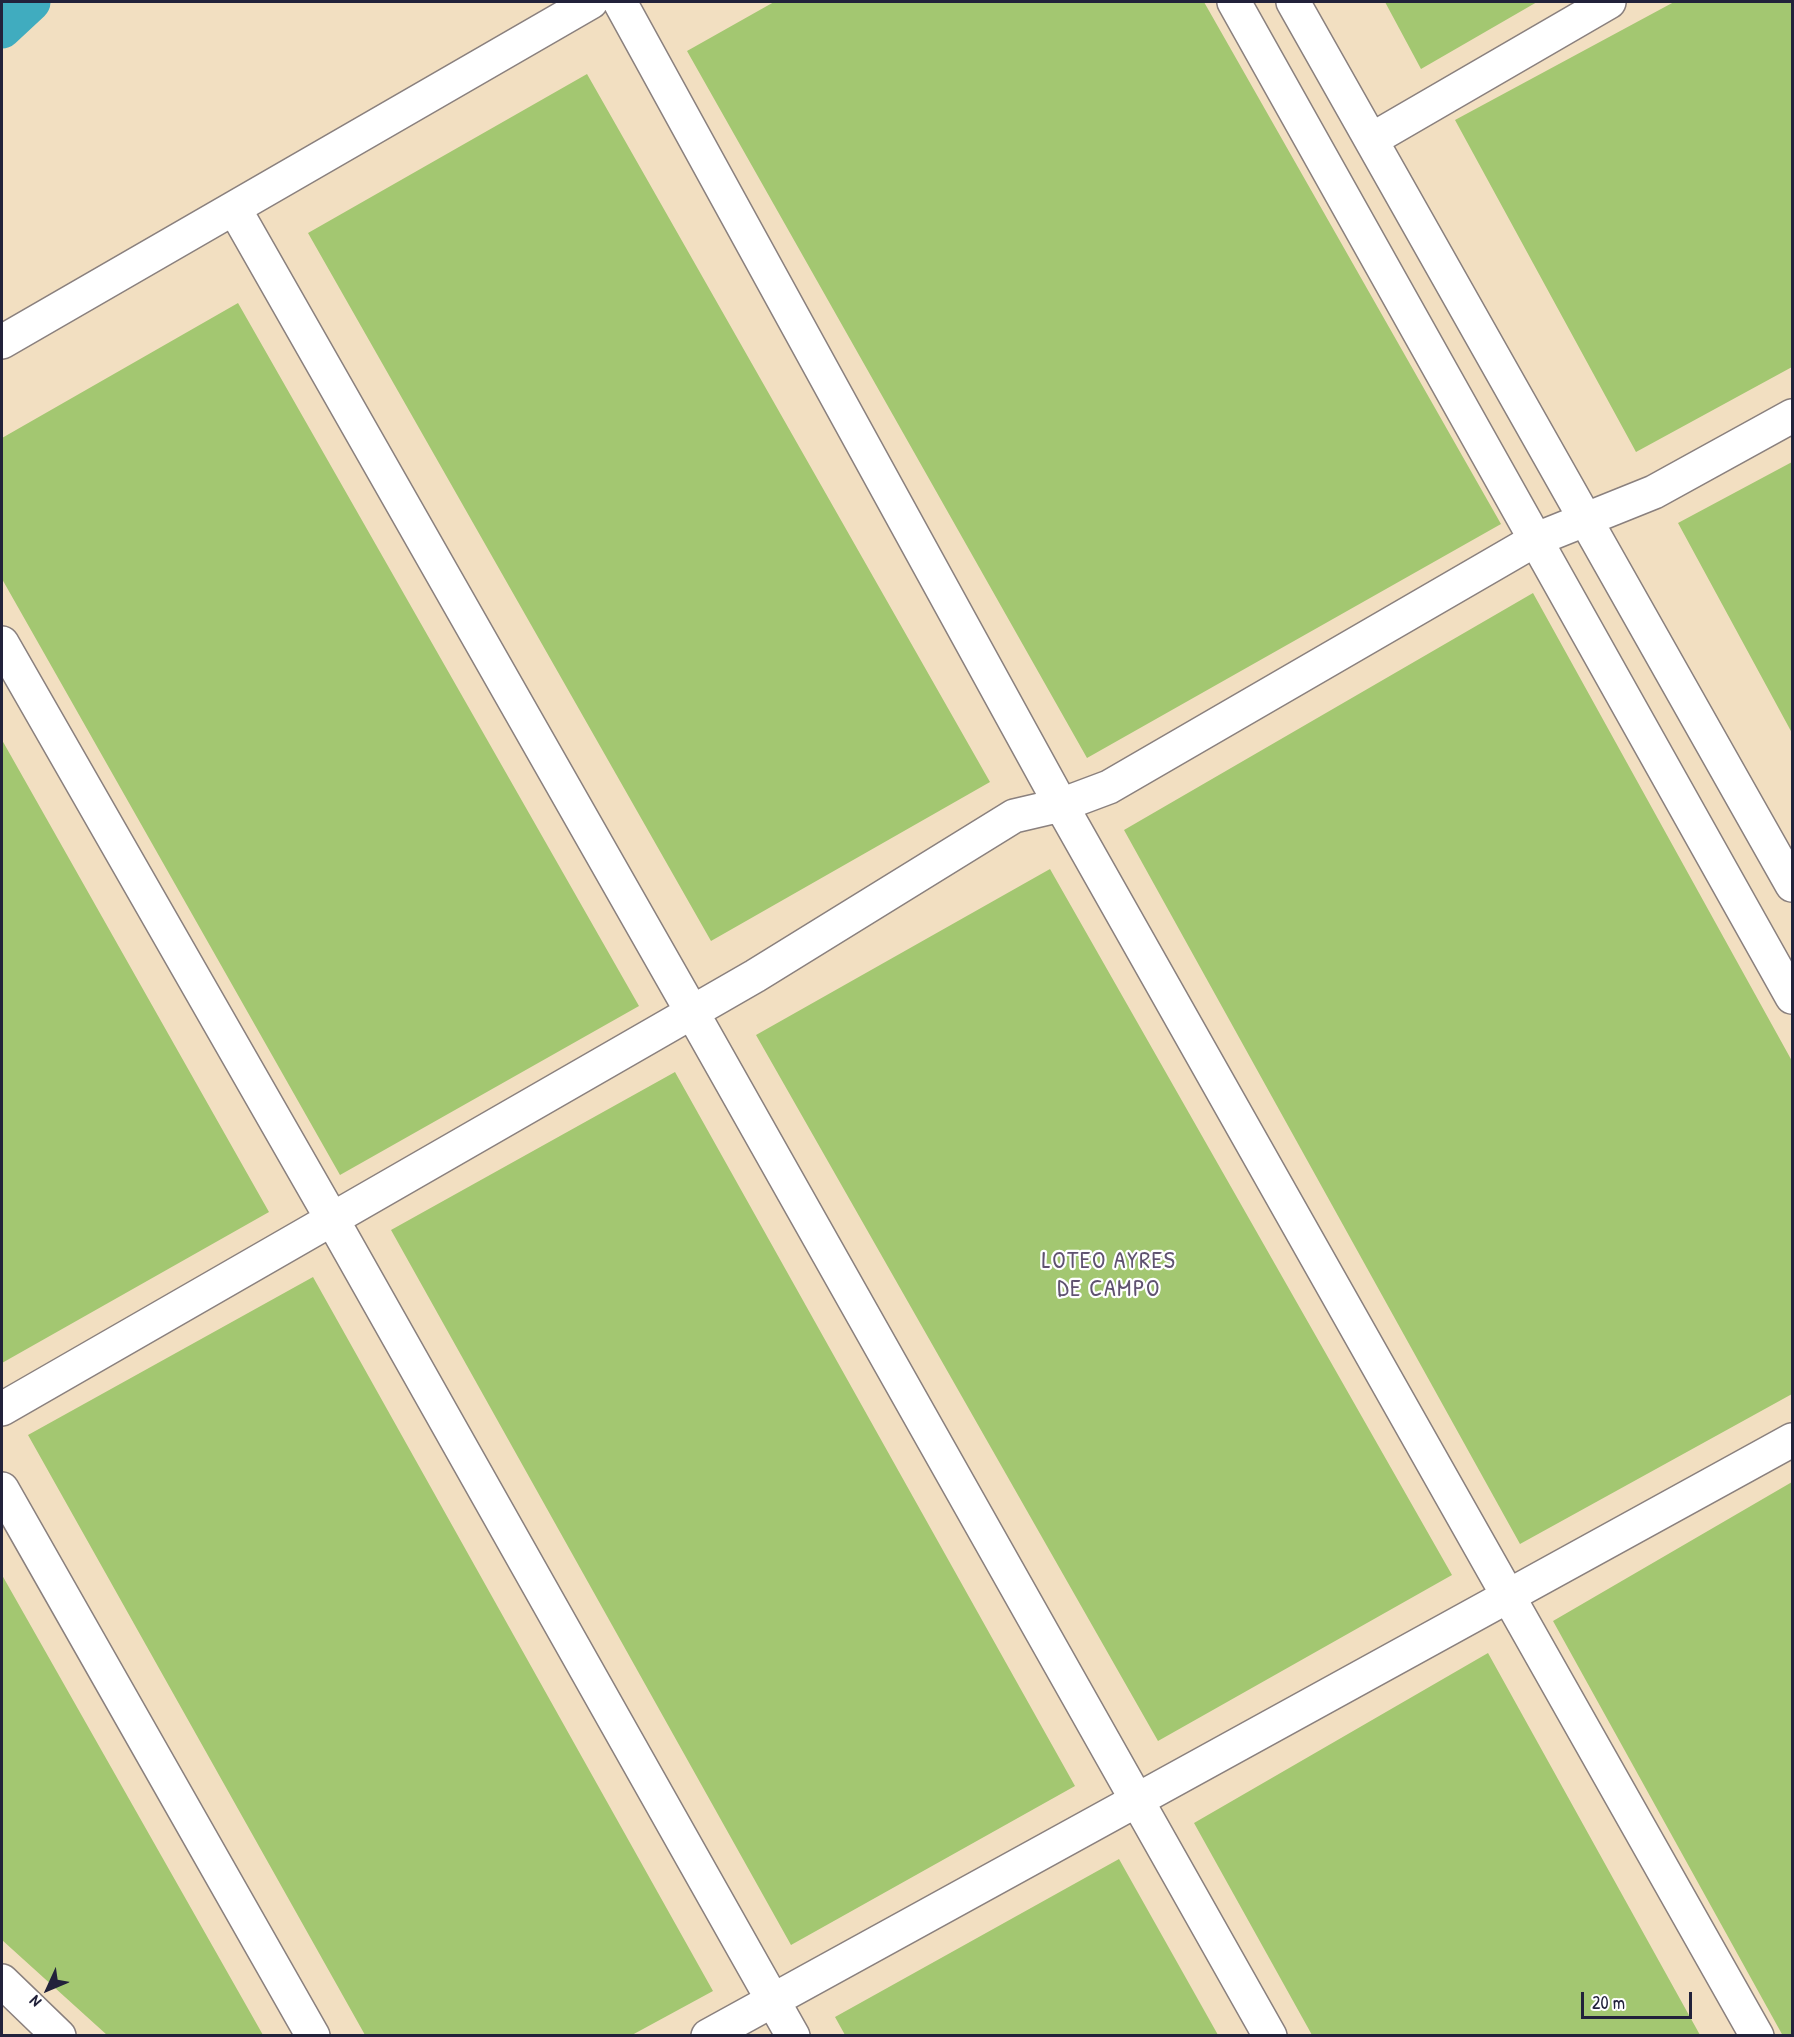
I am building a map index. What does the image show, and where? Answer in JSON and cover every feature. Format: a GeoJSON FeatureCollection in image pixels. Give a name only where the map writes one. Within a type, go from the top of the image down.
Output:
{"type":"FeatureCollection","features":[{"type":"Feature","properties":{"kind":"street"},"geometry":{"type":"LineString","coordinates":[[2,342],[591,2]]}},
{"type":"Feature","properties":{"kind":"street"},"geometry":{"type":"LineString","coordinates":[[620,2],[1061,805],[1757,2036]]}},
{"type":"Feature","properties":{"kind":"street"},"geometry":{"type":"LineString","coordinates":[[1234,2],[1792,997]]}},
{"type":"Feature","properties":{"kind":"street"},"geometry":{"type":"LineString","coordinates":[[1293,2],[1792,885]]}},
{"type":"Feature","properties":{"kind":"street"},"geometry":{"type":"LineString","coordinates":[[1371,140],[1609,2]]}},
{"type":"Feature","properties":{"kind":"street"},"geometry":{"type":"LineString","coordinates":[[234,208],[692,1012],[1270,2036]]}},
{"type":"Feature","properties":{"kind":"street"},"geometry":{"type":"LineString","coordinates":[[2,1409],[755,976],[1014,816],[1061,805],[1108,787],[1537,539],[1654,492],[1792,416]]}},
{"type":"Feature","properties":{"kind":"street"},"geometry":{"type":"LineString","coordinates":[[2,643],[332,1219],[793,2036]]}},
{"type":"Feature","properties":{"kind":"street"},"geometry":{"type":"LineString","coordinates":[[708,2036],[1792,1440]]}},
{"type":"Feature","properties":{"kind":"street"},"geometry":{"type":"LineString","coordinates":[[2,1489],[313,2036]]}},
{"type":"Feature","properties":{"kind":"street"},"geometry":{"type":"LineString","coordinates":[[2,1981],[58,2036]]}},
{"type":"Feature","properties":{"kind":"green space"},"geometry":{"type":"Polygon","coordinates":[[[774,2],[1204,2],[1501,524],[1087,758],[687,51],[774,2]]]}},
{"type":"Feature","properties":{"kind":"green space"},"geometry":{"type":"Polygon","coordinates":[[[1385,2],[1537,2],[1421,69],[1385,2]]]}},
{"type":"Feature","properties":{"kind":"green space"},"geometry":{"type":"Polygon","coordinates":[[[1674,2],[1792,2],[1792,367],[1636,452],[1455,120],[1674,2]]]}},
{"type":"Feature","properties":{"kind":"green space"},"geometry":{"type":"Polygon","coordinates":[[[587,74],[990,782],[711,941],[308,233],[587,74]]]}},
{"type":"Feature","properties":{"kind":"green space"},"geometry":{"type":"Polygon","coordinates":[[[238,303],[639,1006],[340,1175],[2,579],[2,438],[238,303]]]}},
{"type":"Feature","properties":{"kind":"green space"},"geometry":{"type":"Polygon","coordinates":[[[1792,462],[1792,733],[1678,523],[1792,462]]]}},
{"type":"Feature","properties":{"kind":"green space"},"geometry":{"type":"Polygon","coordinates":[[[1533,593],[1792,1061],[1792,1394],[1520,1544],[1124,830],[1533,593]]]}},
{"type":"Feature","properties":{"kind":"green space"},"geometry":{"type":"Polygon","coordinates":[[[2,740],[269,1212],[2,1363],[2,740]]]}},
{"type":"Feature","properties":{"kind":"green space"},"geometry":{"type":"Polygon","coordinates":[[[1050,869],[1452,1575],[1158,1741],[756,1035],[1050,869]]]}},
{"type":"Feature","properties":{"kind":"green space"},"geometry":{"type":"Polygon","coordinates":[[[675,1072],[1075,1786],[791,1945],[391,1230],[675,1072]]]}},
{"type":"Feature","properties":{"kind":"green space"},"geometry":{"type":"Polygon","coordinates":[[[313,1277],[713,1991],[632,2035],[365,2035],[28,1435],[313,1277]]]}},
{"type":"Feature","properties":{"kind":"green space"},"geometry":{"type":"Polygon","coordinates":[[[1792,1482],[1792,2035],[1783,2036],[1553,1621],[1792,1482]]]}},
{"type":"Feature","properties":{"kind":"green space"},"geometry":{"type":"Polygon","coordinates":[[[2,1575],[263,2035],[107,2035],[2,1940],[2,1575]]]}},
{"type":"Feature","properties":{"kind":"green space"},"geometry":{"type":"Polygon","coordinates":[[[1488,1653],[1700,2035],[1312,2035],[1194,1823],[1488,1653]]]}},
{"type":"Feature","properties":{"kind":"green space"},"geometry":{"type":"Polygon","coordinates":[[[1119,1859],[1218,2035],[845,2035],[835,2017],[1119,1859]]]}},
{"type":"Feature","properties":{"kind":"waterway"},"geometry":{"type":"LineString","coordinates":[[2,29],[31,2]]}},
{"type":"Feature","properties":{"kind":"district","name":"LOTEO AYRES DE CAMPO"},"geometry":{"type":"Point","coordinates":[1109,1276]}}]}
